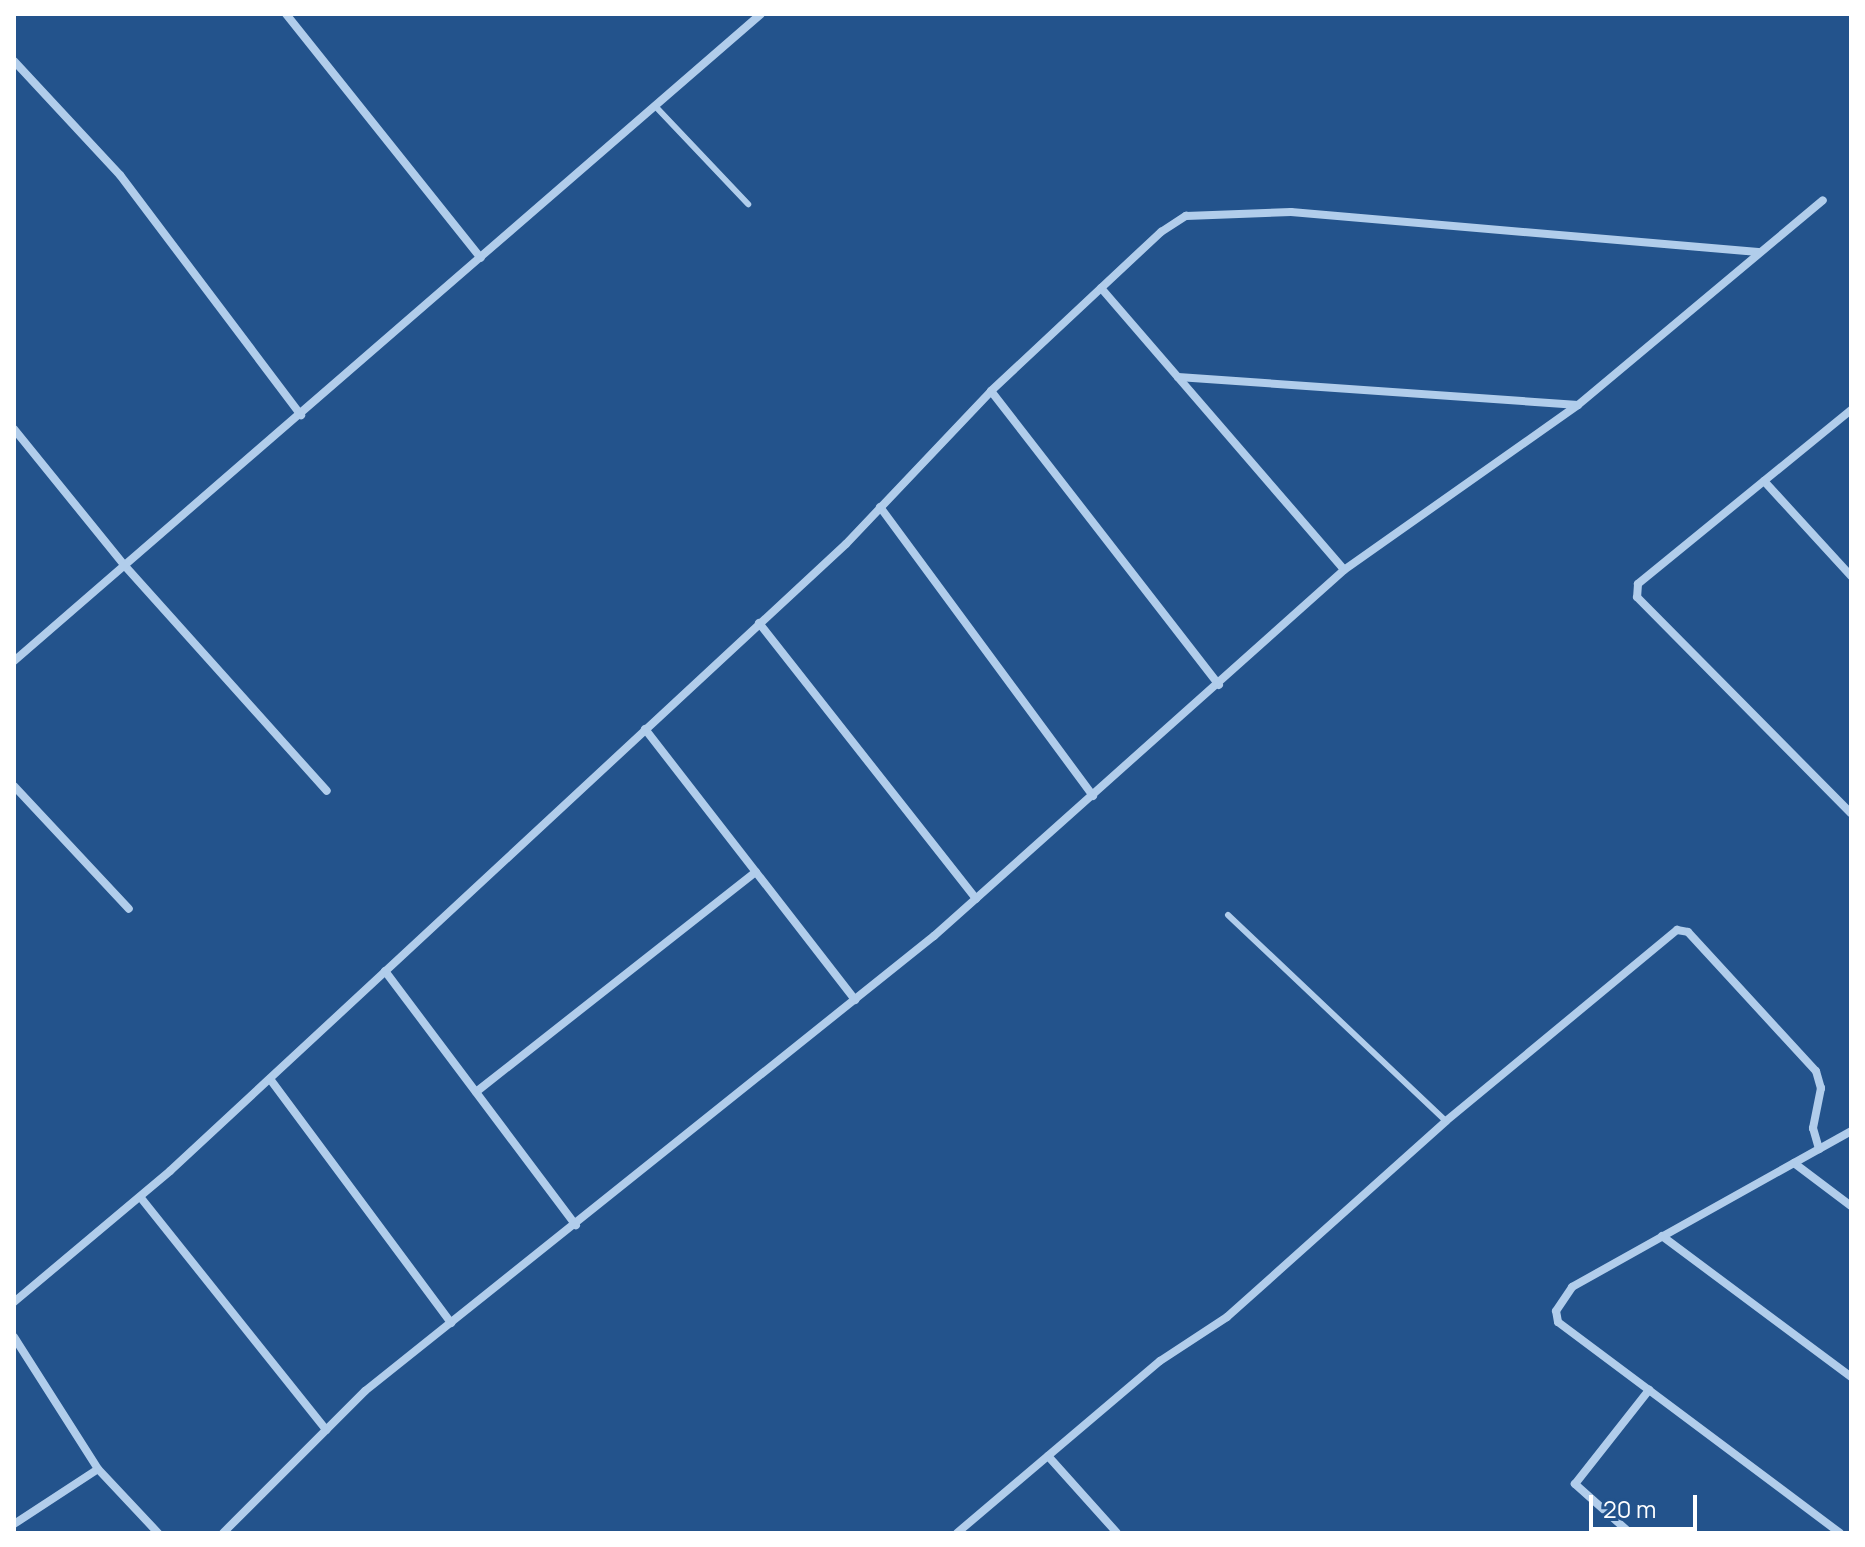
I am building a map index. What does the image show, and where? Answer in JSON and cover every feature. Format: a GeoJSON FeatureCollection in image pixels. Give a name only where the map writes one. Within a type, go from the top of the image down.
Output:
{"type":"FeatureCollection","features":[{"type":"Feature","properties":{"kind":"street"},"geometry":{"type":"LineString","coordinates":[[286,14],[481,258]]}},
{"type":"Feature","properties":{"kind":"street"},"geometry":{"type":"LineString","coordinates":[[14,661],[761,14]]}},
{"type":"Feature","properties":{"kind":"street"},"geometry":{"type":"LineString","coordinates":[[14,61],[120,175],[301,415]]}},
{"type":"Feature","properties":{"kind":"street"},"geometry":{"type":"LineString","coordinates":[[223,1533],[365,1391],[576,1225],[976,899],[1219,685],[1344,570],[1578,405],[1823,200]]}},
{"type":"Feature","properties":{"kind":"street"},"geometry":{"type":"LineString","coordinates":[[14,1302],[141,1198],[270,1079],[759,623],[880,507],[991,391],[1161,232],[1186,216],[1291,212],[1758,252]]}},
{"type":"Feature","properties":{"kind":"street"},"geometry":{"type":"LineString","coordinates":[[1101,288],[1344,570]]}},
{"type":"Feature","properties":{"kind":"street"},"geometry":{"type":"LineString","coordinates":[[1178,377],[1578,405]]}},
{"type":"Feature","properties":{"kind":"street"},"geometry":{"type":"LineString","coordinates":[[991,391],[1219,685]]}},
{"type":"Feature","properties":{"kind":"street"},"geometry":{"type":"LineString","coordinates":[[1851,410],[1638,584],[1637,597],[1851,813]]}},
{"type":"Feature","properties":{"kind":"street"},"geometry":{"type":"LineString","coordinates":[[14,429],[125,566],[327,791]]}},
{"type":"Feature","properties":{"kind":"street"},"geometry":{"type":"LineString","coordinates":[[1764,481],[1851,576]]}},
{"type":"Feature","properties":{"kind":"street"},"geometry":{"type":"LineString","coordinates":[[880,507],[1093,796]]}},
{"type":"Feature","properties":{"kind":"street"},"geometry":{"type":"LineString","coordinates":[[759,623],[976,899]]}},
{"type":"Feature","properties":{"kind":"street"},"geometry":{"type":"LineString","coordinates":[[645,729],[855,1000]]}},
{"type":"Feature","properties":{"kind":"street"},"geometry":{"type":"LineString","coordinates":[[14,786],[129,909]]}},
{"type":"Feature","properties":{"kind":"street"},"geometry":{"type":"LineString","coordinates":[[476,1092],[756,872]]}},
{"type":"Feature","properties":{"kind":"street"},"geometry":{"type":"LineString","coordinates":[[957,1533],[1160,1361],[1227,1317],[1446,1121],[1672,933],[1684,930],[1816,1071],[1821,1088],[1813,1128],[1819,1149]]}},
{"type":"Feature","properties":{"kind":"street"},"geometry":{"type":"LineString","coordinates":[[385,971],[576,1225]]}},
{"type":"Feature","properties":{"kind":"street"},"geometry":{"type":"LineString","coordinates":[[270,1079],[451,1323]]}},
{"type":"Feature","properties":{"kind":"street"},"geometry":{"type":"LineString","coordinates":[[1840,1533],[1558,1322],[1556,1311],[1572,1287],[1851,1131]]}},
{"type":"Feature","properties":{"kind":"street"},"geometry":{"type":"LineString","coordinates":[[1794,1163],[1851,1206]]}},
{"type":"Feature","properties":{"kind":"street"},"geometry":{"type":"LineString","coordinates":[[141,1198],[326,1430]]}},
{"type":"Feature","properties":{"kind":"street"},"geometry":{"type":"LineString","coordinates":[[1662,1236],[1851,1377]]}},
{"type":"Feature","properties":{"kind":"street"},"geometry":{"type":"LineString","coordinates":[[14,1337],[98,1469],[158,1533]]}},
{"type":"Feature","properties":{"kind":"street"},"geometry":{"type":"LineString","coordinates":[[1630,1533],[1575,1484],[1649,1390]]}},
{"type":"Feature","properties":{"kind":"street"},"geometry":{"type":"LineString","coordinates":[[1048,1456],[1117,1533]]}},
{"type":"Feature","properties":{"kind":"street"},"geometry":{"type":"LineString","coordinates":[[14,1524],[98,1469]]}},
{"type":"Feature","properties":{"kind":"lane"},"geometry":{"type":"LineString","coordinates":[[656,107],[748,204]]}},
{"type":"Feature","properties":{"kind":"lane"},"geometry":{"type":"LineString","coordinates":[[1228,915],[1446,1121]]}}]}
